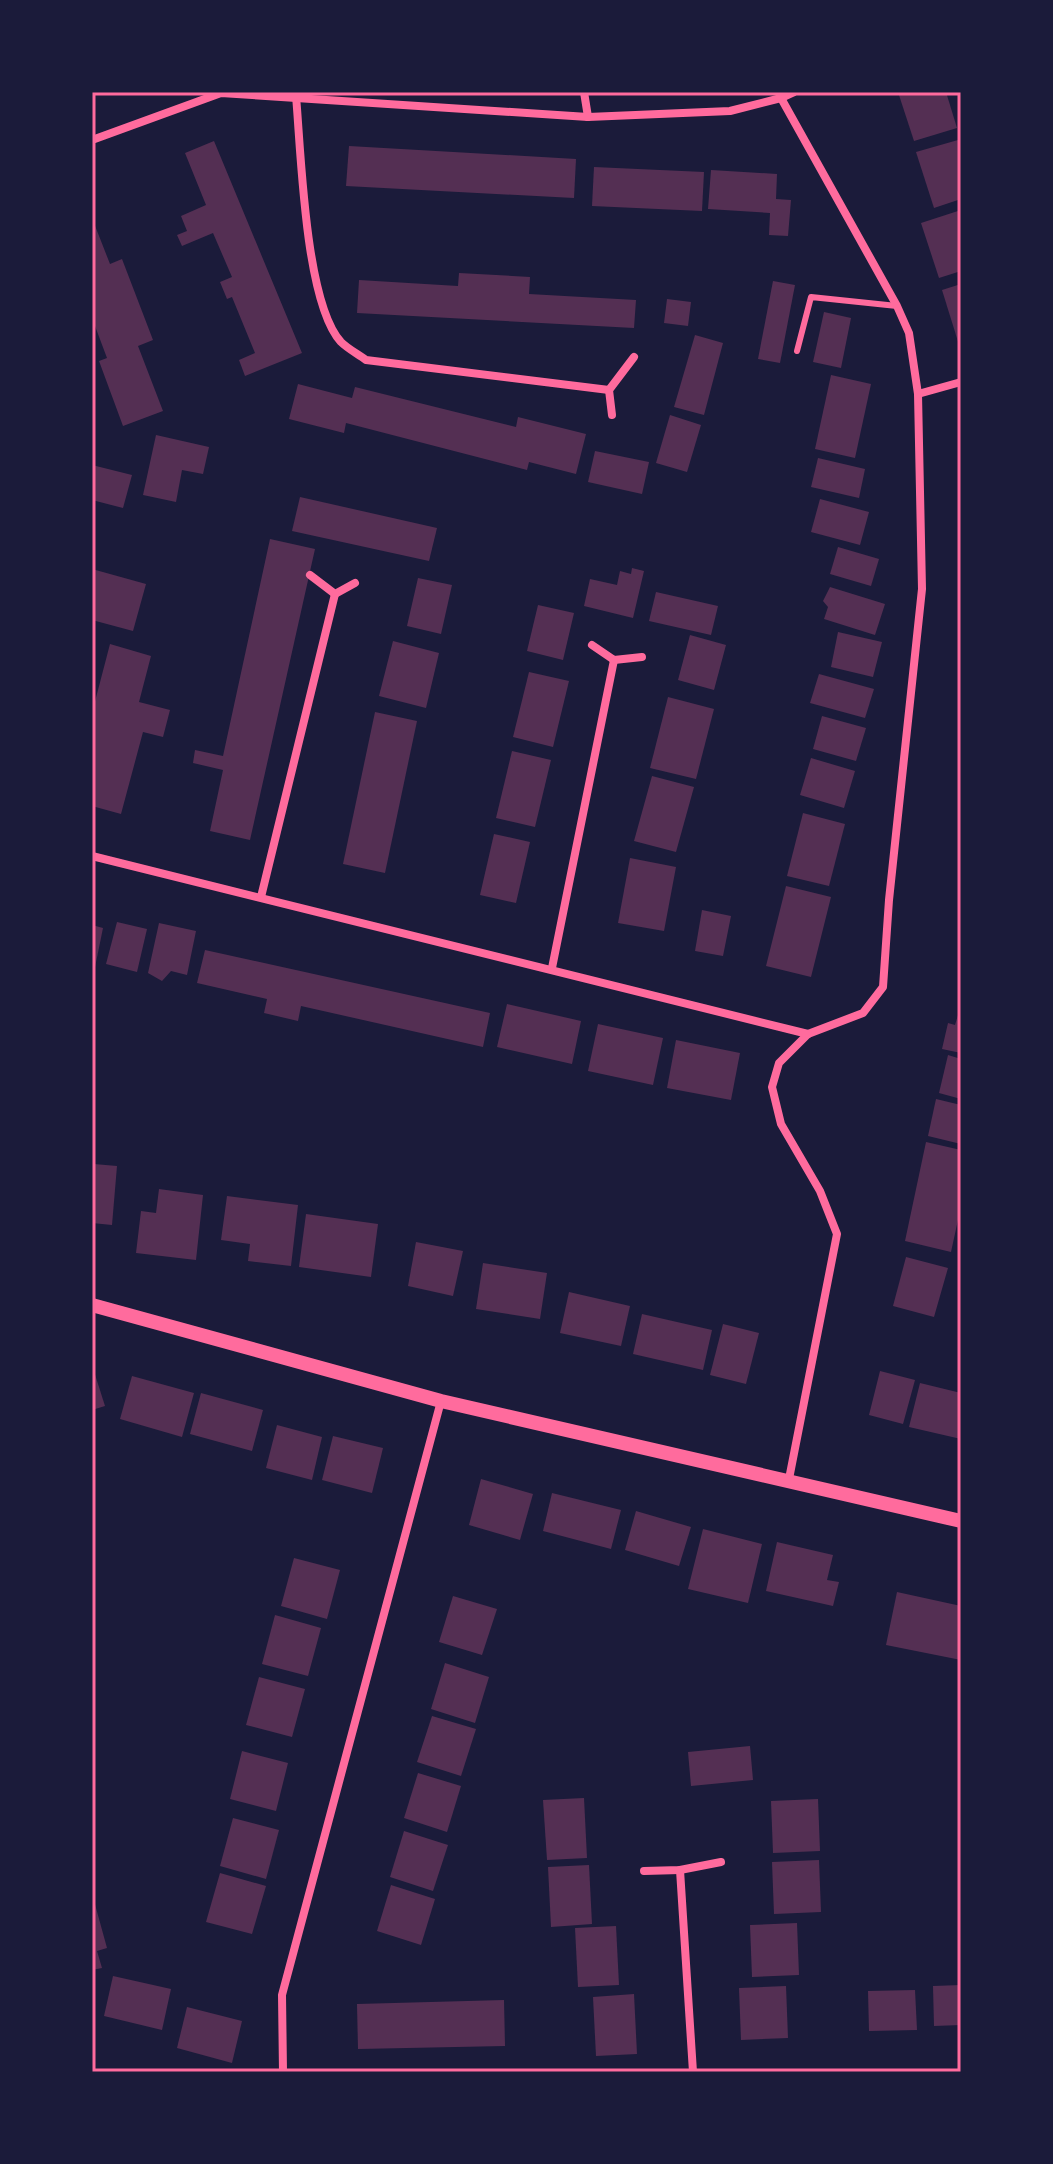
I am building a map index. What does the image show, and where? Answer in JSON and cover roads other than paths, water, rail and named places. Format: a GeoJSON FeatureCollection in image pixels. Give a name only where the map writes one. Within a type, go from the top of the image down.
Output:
{"type":"FeatureCollection","features":[{"type":"Feature","properties":{"kind":"street"},"geometry":{"type":"LineString","coordinates":[[584,92],[588,117]]}},
{"type":"Feature","properties":{"kind":"street"},"geometry":{"type":"LineString","coordinates":[[92,140],[221,93],[588,117],[730,111],[794,92]]}},
{"type":"Feature","properties":{"kind":"street"},"geometry":{"type":"LineString","coordinates":[[296,96],[311,256],[321,300],[340,341],[366,360],[609,390]]}},
{"type":"Feature","properties":{"kind":"street"},"geometry":{"type":"LineString","coordinates":[[781,98],[909,333],[918,394],[922,589],[889,900],[883,987],[863,1013],[808,1034],[779,1063],[772,1087],[781,1124],[820,1191],[837,1234],[789,1479]]}},
{"type":"Feature","properties":{"kind":"street"},"geometry":{"type":"LineString","coordinates":[[612,415],[609,390],[634,357]]}},
{"type":"Feature","properties":{"kind":"street"},"geometry":{"type":"LineString","coordinates":[[918,394],[961,382]]}},
{"type":"Feature","properties":{"kind":"street"},"geometry":{"type":"LineString","coordinates":[[310,575],[335,594]]}},
{"type":"Feature","properties":{"kind":"street"},"geometry":{"type":"LineString","coordinates":[[261,897],[335,594],[355,583]]}},
{"type":"Feature","properties":{"kind":"street"},"geometry":{"type":"LineString","coordinates":[[592,645],[614,660],[642,657]]}},
{"type":"Feature","properties":{"kind":"street"},"geometry":{"type":"LineString","coordinates":[[552,968],[614,660]]}},
{"type":"Feature","properties":{"kind":"street"},"geometry":{"type":"LineString","coordinates":[[92,856],[808,1034]]}},
{"type":"Feature","properties":{"kind":"street"},"geometry":{"type":"LineString","coordinates":[[92,1305],[441,1401],[961,1521]]}},
{"type":"Feature","properties":{"kind":"street"},"geometry":{"type":"LineString","coordinates":[[283,2072],[282,1995],[441,1401]]}},
{"type":"Feature","properties":{"kind":"street"},"geometry":{"type":"LineString","coordinates":[[644,1871],[680,1870],[721,1862]]}},
{"type":"Feature","properties":{"kind":"street"},"geometry":{"type":"LineString","coordinates":[[680,1870],[693,2072]]}},
{"type":"Feature","properties":{"kind":"lane"},"geometry":{"type":"LineString","coordinates":[[797,351],[811,297],[897,306]]}}]}
